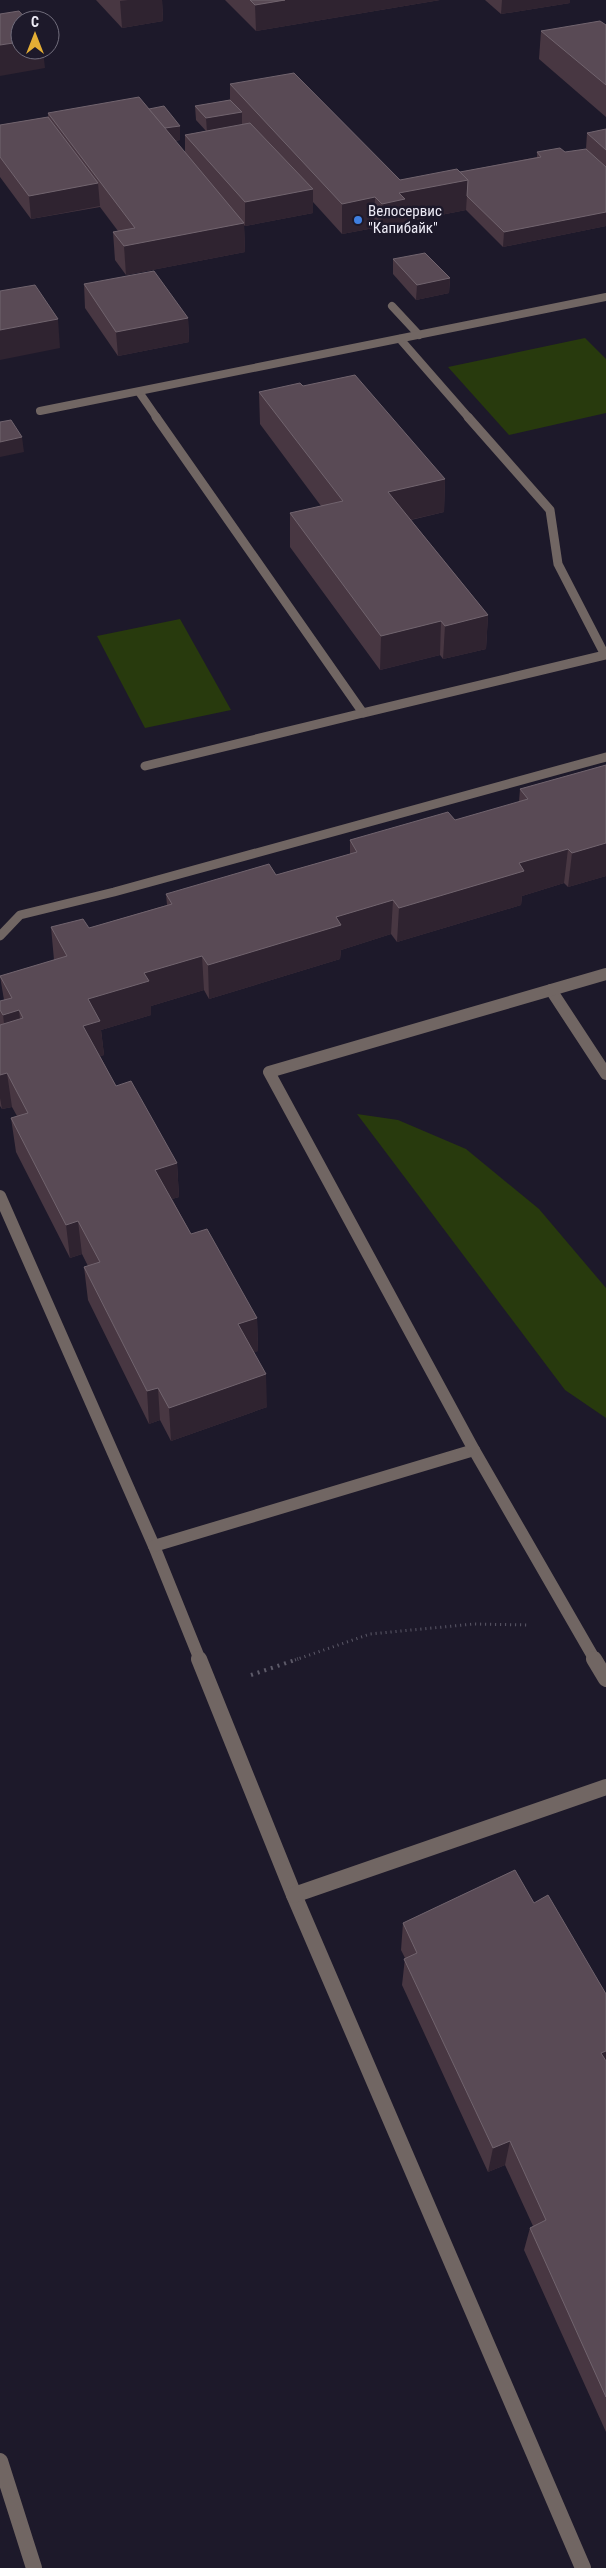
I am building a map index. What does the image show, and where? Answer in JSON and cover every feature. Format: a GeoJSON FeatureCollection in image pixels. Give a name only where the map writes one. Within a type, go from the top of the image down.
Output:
{"type":"FeatureCollection","features":[{"type":"Feature","properties":{"kind":"lane"},"geometry":{"type":"LineString","coordinates":[[40,412],[605,299]]}},
{"type":"Feature","properties":{"kind":"lane"},"geometry":{"type":"LineString","coordinates":[[392,306],[419,335]]}},
{"type":"Feature","properties":{"kind":"lane"},"geometry":{"type":"LineString","coordinates":[[145,766],[605,655],[558,564],[550,510],[400,339]]}},
{"type":"Feature","properties":{"kind":"lane"},"geometry":{"type":"LineString","coordinates":[[139,392],[363,713]]}},
{"type":"Feature","properties":{"kind":"lane"},"geometry":{"type":"LineString","coordinates":[[0,936],[20,915],[114,892],[606,757]]}},
{"type":"Feature","properties":{"kind":"lane"},"geometry":{"type":"LineString","coordinates":[[606,974],[269,1072],[474,1450],[606,1679]]}},
{"type":"Feature","properties":{"kind":"lane"},"geometry":{"type":"LineString","coordinates":[[550,990],[606,1074]]}},
{"type":"Feature","properties":{"kind":"lane"},"geometry":{"type":"LineString","coordinates":[[0,1196],[154,1546],[213,1688],[294,1894],[583,2568]]}},
{"type":"Feature","properties":{"kind":"lane"},"geometry":{"type":"LineString","coordinates":[[154,1546],[474,1450]]}},
{"type":"Feature","properties":{"kind":"lane"},"geometry":{"type":"LineString","coordinates":[[294,1894],[606,1787]]}},
{"type":"Feature","properties":{"kind":"lane"},"geometry":{"type":"LineString","coordinates":[[0,2461],[34,2568]]}},
{"type":"Feature","properties":{"kind":"path"},"geometry":{"type":"LineString","coordinates":[[213,1688],[370,1634],[474,1624],[575,1625]]}},
{"type":"Feature","properties":{"kind":"green space"},"geometry":{"type":"Polygon","coordinates":[[[585,338],[606,359],[606,413],[509,435],[448,367],[585,338]]]}},
{"type":"Feature","properties":{"kind":"green space"},"geometry":{"type":"Polygon","coordinates":[[[180,619],[231,710],[145,728],[97,636],[180,619]]]}},
{"type":"Feature","properties":{"kind":"green space"},"geometry":{"type":"Polygon","coordinates":[[[357,1114],[398,1120],[466,1149],[539,1209],[606,1288],[606,1418],[565,1390],[357,1114]]]}},
{"type":"Feature","properties":{"kind":"building"},"geometry":{"type":"Polygon","coordinates":[[[250,0],[285,0],[255,5],[250,0]]]}},
{"type":"Feature","properties":{"kind":"building"},"geometry":{"type":"Polygon","coordinates":[[[10,12],[10,44],[0,45],[0,14],[10,12]]]}},
{"type":"Feature","properties":{"kind":"building"},"geometry":{"type":"Polygon","coordinates":[[[600,21],[606,25],[606,85],[541,31],[600,21]]]}},
{"type":"Feature","properties":{"kind":"building"},"geometry":{"type":"Polygon","coordinates":[[[294,73],[400,180],[457,169],[468,180],[399,193],[405,199],[382,204],[375,197],[342,204],[230,84],[294,73]]]}},
{"type":"Feature","properties":{"kind":"building"},"geometry":{"type":"Polygon","coordinates":[[[139,97],[244,223],[124,246],[113,232],[135,228],[48,113],[139,97]]]}},
{"type":"Feature","properties":{"kind":"building"},"geometry":{"type":"Polygon","coordinates":[[[230,100],[242,112],[206,118],[195,106],[230,100]]]}},
{"type":"Feature","properties":{"kind":"building"},"geometry":{"type":"Polygon","coordinates":[[[164,106],[180,126],[165,128],[149,109],[164,106]]]}},
{"type":"Feature","properties":{"kind":"building"},"geometry":{"type":"Polygon","coordinates":[[[48,117],[98,183],[29,196],[0,157],[0,125],[48,117]]]}},
{"type":"Feature","properties":{"kind":"building"},"geometry":{"type":"Polygon","coordinates":[[[250,123],[313,189],[245,202],[185,135],[250,123]]]}},
{"type":"Feature","properties":{"kind":"building"},"geometry":{"type":"Polygon","coordinates":[[[606,129],[606,150],[587,133],[606,129]]]}},
{"type":"Feature","properties":{"kind":"building"},"geometry":{"type":"Polygon","coordinates":[[[560,148],[565,152],[586,149],[606,167],[606,212],[504,232],[467,196],[468,180],[460,172],[541,157],[537,152],[560,148]]]}},
{"type":"Feature","properties":{"kind":"building"},"geometry":{"type":"Polygon","coordinates":[[[425,253],[450,278],[417,285],[393,259],[425,253]]]}},
{"type":"Feature","properties":{"kind":"building"},"geometry":{"type":"Polygon","coordinates":[[[154,271],[188,318],[116,332],[84,284],[154,271]]]}},
{"type":"Feature","properties":{"kind":"building"},"geometry":{"type":"Polygon","coordinates":[[[35,285],[58,319],[0,330],[0,291],[35,285]]]}},
{"type":"Feature","properties":{"kind":"building"},"geometry":{"type":"Polygon","coordinates":[[[355,375],[445,479],[388,492],[488,615],[445,626],[441,621],[381,636],[290,513],[343,501],[259,392],[300,383],[303,386],[355,375]]]}},
{"type":"Feature","properties":{"kind":"building"},"geometry":{"type":"Polygon","coordinates":[[[11,420],[22,437],[0,442],[0,422],[11,420]]]}},
{"type":"Feature","properties":{"kind":"building"},"geometry":{"type":"Polygon","coordinates":[[[606,765],[606,843],[572,853],[568,849],[519,863],[524,871],[399,908],[393,900],[336,917],[341,925],[208,965],[202,956],[144,973],[149,981],[88,999],[100,1021],[83,1026],[116,1086],[131,1081],[177,1163],[155,1170],[191,1234],[207,1229],[257,1318],[238,1324],[266,1374],[169,1408],[158,1388],[147,1391],[84,1267],[100,1262],[78,1221],[66,1225],[11,1118],[28,1113],[7,1073],[0,1075],[0,1025],[23,1018],[19,1010],[3,1015],[0,1010],[0,1001],[12,998],[0,976],[67,956],[51,927],[83,919],[89,928],[172,904],[166,894],[269,864],[276,875],[357,852],[350,840],[448,812],[455,820],[528,799],[520,789],[606,765]]]}},
{"type":"Feature","properties":{"kind":"building"},"geometry":{"type":"Polygon","coordinates":[[[515,1870],[534,1903],[548,1895],[606,1994],[606,2051],[601,2053],[606,2061],[606,2397],[530,2228],[546,2220],[510,2141],[493,2148],[404,1959],[417,1953],[403,1923],[515,1870]]]}},
{"type":"Feature","properties":{"kind":"place","name":"Велосервис \"Капибайк\""},"geometry":{"type":"Point","coordinates":[358,220]}}]}
